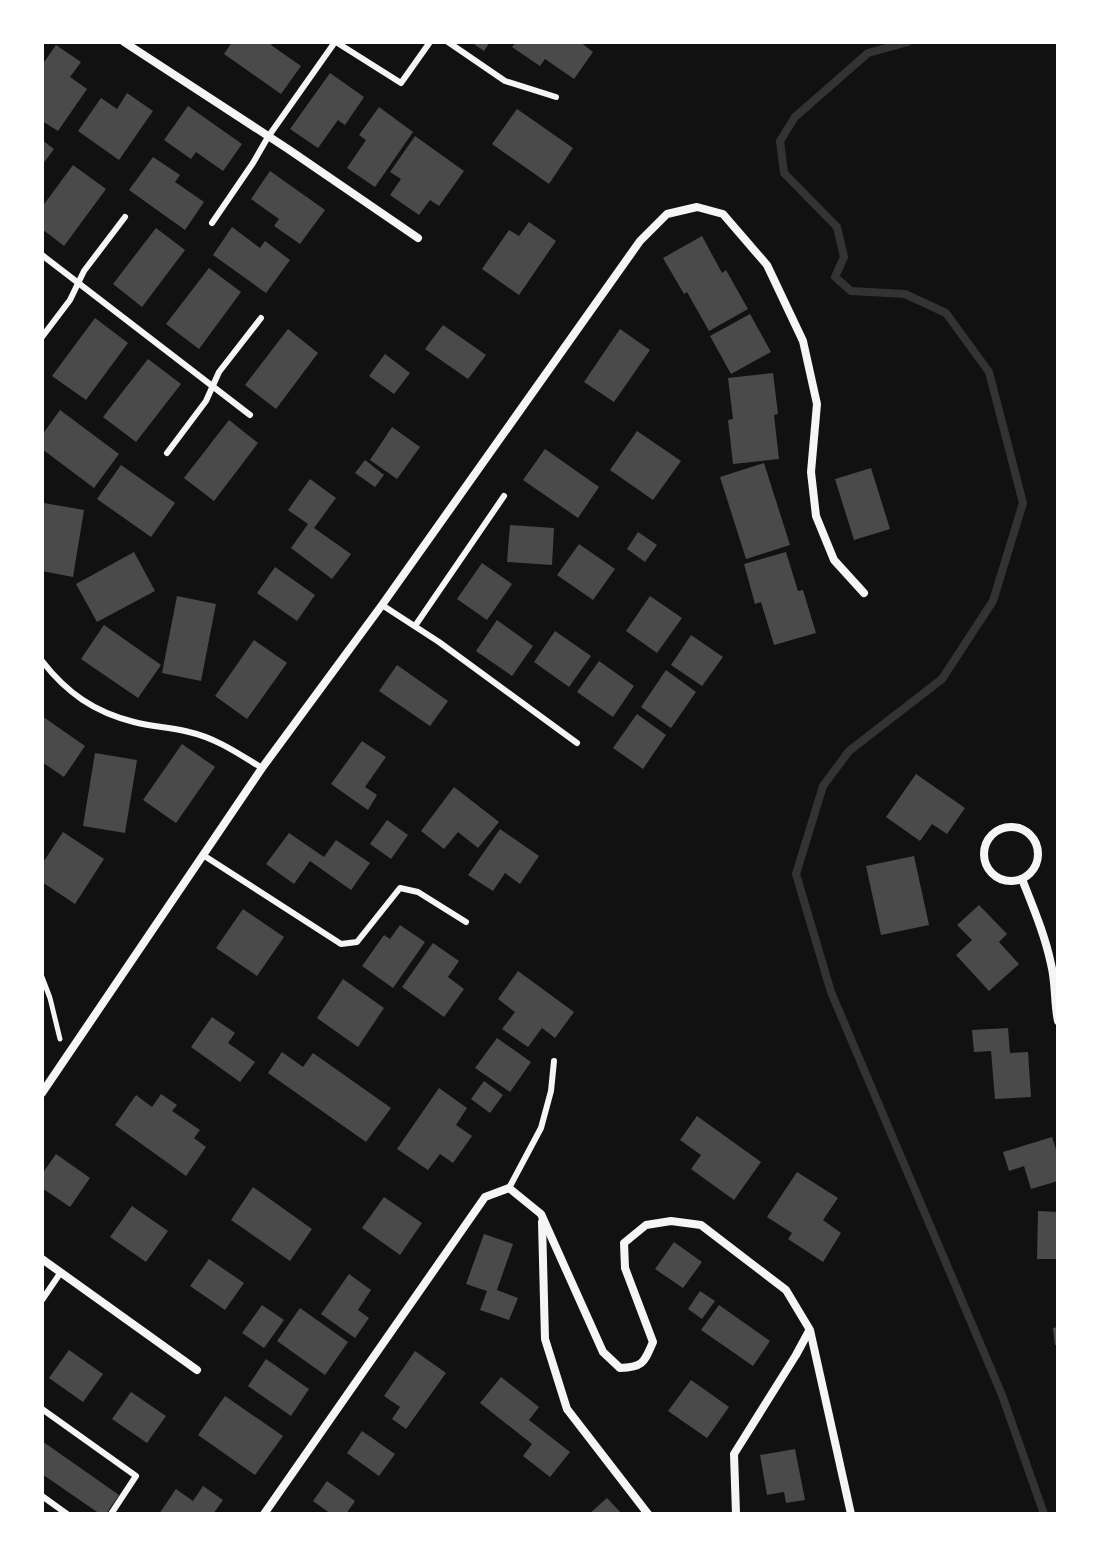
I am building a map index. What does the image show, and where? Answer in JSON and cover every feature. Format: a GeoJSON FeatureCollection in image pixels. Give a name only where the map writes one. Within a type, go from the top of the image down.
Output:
{"type":"FeatureCollection","features":[{"type":"Feature","properties":{"kind":"street"},"geometry":{"type":"LineString","coordinates":[[124,42],[418,238]]}},
{"type":"Feature","properties":{"kind":"street"},"geometry":{"type":"LineString","coordinates":[[42,1093],[262,768],[382,605],[640,241],[667,214],[697,207],[723,214],[767,265],[803,341],[817,404],[811,472],[816,516],[834,560],[864,593]]}},
{"type":"Feature","properties":{"kind":"street"},"geometry":{"type":"LineString","coordinates":[[1019,827],[1035,838],[1039,857],[1030,874],[1022,879],[1004,880],[995,876],[984,860],[987,841],[1000,828],[1019,827]]}},
{"type":"Feature","properties":{"kind":"street"},"geometry":{"type":"LineString","coordinates":[[1022,879],[1052,967],[1058,1021]]}},
{"type":"Feature","properties":{"kind":"street"},"geometry":{"type":"LineString","coordinates":[[264,1514],[485,1197],[509,1188],[541,1214],[603,1352],[620,1368],[633,1367],[645,1361],[653,1342],[625,1268],[624,1243],[646,1225],[671,1221],[701,1225],[786,1290],[810,1330],[851,1514]]}},
{"type":"Feature","properties":{"kind":"street"},"geometry":{"type":"LineString","coordinates":[[541,1214],[545,1339],[567,1409],[648,1514]]}},
{"type":"Feature","properties":{"kind":"street"},"geometry":{"type":"LineString","coordinates":[[42,1259],[197,1370]]}},
{"type":"Feature","properties":{"kind":"street"},"geometry":{"type":"LineString","coordinates":[[736,1514],[734,1454],[810,1330]]}},
{"type":"Feature","properties":{"kind":"lane"},"geometry":{"type":"LineString","coordinates":[[212,223],[268,137],[336,42],[401,83],[430,42]]}},
{"type":"Feature","properties":{"kind":"lane"},"geometry":{"type":"LineString","coordinates":[[448,42],[505,81],[556,97]]}},
{"type":"Feature","properties":{"kind":"lane"},"geometry":{"type":"LineString","coordinates":[[42,337],[70,300],[84,271],[125,217]]}},
{"type":"Feature","properties":{"kind":"lane"},"geometry":{"type":"LineString","coordinates":[[42,255],[250,415]]}},
{"type":"Feature","properties":{"kind":"lane"},"geometry":{"type":"LineString","coordinates":[[167,453],[206,401],[219,372],[261,318]]}},
{"type":"Feature","properties":{"kind":"lane"},"geometry":{"type":"LineString","coordinates":[[415,626],[504,496]]}},
{"type":"Feature","properties":{"kind":"lane"},"geometry":{"type":"LineString","coordinates":[[382,605],[439,642],[577,743]]}},
{"type":"Feature","properties":{"kind":"lane"},"geometry":{"type":"LineString","coordinates":[[42,661],[59,683],[97,710],[134,722],[191,732],[228,747],[262,768]]}},
{"type":"Feature","properties":{"kind":"lane"},"geometry":{"type":"LineString","coordinates":[[203,855],[341,944],[357,942],[400,888],[418,892],[466,922]]}},
{"type":"Feature","properties":{"kind":"lane"},"geometry":{"type":"LineString","coordinates":[[509,1188],[541,1128],[551,1091],[554,1061]]}},
{"type":"Feature","properties":{"kind":"lane"},"geometry":{"type":"LineString","coordinates":[[42,1300],[61,1272]]}},
{"type":"Feature","properties":{"kind":"lane"},"geometry":{"type":"LineString","coordinates":[[42,1409],[136,1476],[111,1514]]}},
{"type":"Feature","properties":{"kind":"lane"},"geometry":{"type":"LineString","coordinates":[[42,1496],[67,1514]]}},
{"type":"Feature","properties":{"kind":"path"},"geometry":{"type":"LineString","coordinates":[[42,977],[64,1060]]}},
{"type":"Feature","properties":{"kind":"building"},"geometry":{"type":"Polygon","coordinates":[[[232,42],[273,42],[271,45],[301,66],[281,94],[224,54],[232,42]]]}},
{"type":"Feature","properties":{"kind":"building"},"geometry":{"type":"Polygon","coordinates":[[[471,42],[490,42],[484,51],[471,42]]]}},
{"type":"Feature","properties":{"kind":"building"},"geometry":{"type":"Polygon","coordinates":[[[516,42],[580,42],[593,52],[574,79],[545,59],[540,66],[512,47],[516,42]]]}},
{"type":"Feature","properties":{"kind":"building"},"geometry":{"type":"Polygon","coordinates":[[[56,45],[81,62],[70,77],[87,89],[58,131],[42,121],[42,65],[56,45]]]}},
{"type":"Feature","properties":{"kind":"building"},"geometry":{"type":"Polygon","coordinates":[[[330,73],[364,97],[345,125],[338,120],[318,148],[290,129],[330,73]]]}},
{"type":"Feature","properties":{"kind":"building"},"geometry":{"type":"Polygon","coordinates":[[[127,93],[153,111],[119,160],[78,131],[101,98],[117,109],[127,93]]]}},
{"type":"Feature","properties":{"kind":"building"},"geometry":{"type":"Polygon","coordinates":[[[188,106],[242,144],[223,171],[196,152],[191,159],[164,140],[188,106]]]}},
{"type":"Feature","properties":{"kind":"building"},"geometry":{"type":"Polygon","coordinates":[[[379,107],[413,132],[375,187],[347,168],[366,140],[359,135],[379,107]]]}},
{"type":"Feature","properties":{"kind":"building"},"geometry":{"type":"Polygon","coordinates":[[[517,109],[573,148],[549,184],[492,144],[517,109]]]}},
{"type":"Feature","properties":{"kind":"building"},"geometry":{"type":"Polygon","coordinates":[[[415,136],[464,171],[439,206],[430,200],[419,215],[390,195],[401,179],[390,172],[415,136]]]}},
{"type":"Feature","properties":{"kind":"building"},"geometry":{"type":"Polygon","coordinates":[[[42,140],[54,149],[42,165],[42,140]]]}},
{"type":"Feature","properties":{"kind":"building"},"geometry":{"type":"Polygon","coordinates":[[[153,157],[180,175],[175,182],[204,202],[185,230],[129,190],[153,157]]]}},
{"type":"Feature","properties":{"kind":"building"},"geometry":{"type":"Polygon","coordinates":[[[73,165],[106,189],[64,246],[42,229],[42,207],[73,165]]]}},
{"type":"Feature","properties":{"kind":"building"},"geometry":{"type":"Polygon","coordinates":[[[270,171],[325,210],[300,244],[274,226],[279,219],[251,199],[270,171]]]}},
{"type":"Feature","properties":{"kind":"building"},"geometry":{"type":"Polygon","coordinates":[[[529,222],[556,241],[519,295],[482,269],[509,230],[519,236],[529,222]]]}},
{"type":"Feature","properties":{"kind":"building"},"geometry":{"type":"Polygon","coordinates":[[[232,227],[260,248],[265,241],[290,260],[266,293],[213,255],[232,227]]]}},
{"type":"Feature","properties":{"kind":"building"},"geometry":{"type":"Polygon","coordinates":[[[156,228],[185,250],[142,307],[113,284],[156,228]]]}},
{"type":"Feature","properties":{"kind":"building"},"geometry":{"type":"Polygon","coordinates":[[[702,236],[722,273],[726,270],[748,309],[709,331],[663,258],[702,236]]]}},
{"type":"Feature","properties":{"kind":"building"},"geometry":{"type":"Polygon","coordinates":[[[209,268],[241,292],[199,349],[166,324],[209,268]]]}},
{"type":"Feature","properties":{"kind":"building"},"geometry":{"type":"Polygon","coordinates":[[[750,314],[771,352],[731,374],[710,336],[750,314]]]}},
{"type":"Feature","properties":{"kind":"building"},"geometry":{"type":"Polygon","coordinates":[[[95,318],[128,343],[86,400],[52,376],[95,318]]]}},
{"type":"Feature","properties":{"kind":"building"},"geometry":{"type":"Polygon","coordinates":[[[443,325],[486,355],[468,379],[425,349],[443,325]]]}},
{"type":"Feature","properties":{"kind":"building"},"geometry":{"type":"Polygon","coordinates":[[[288,329],[318,353],[276,409],[245,385],[288,329]]]}},
{"type":"Feature","properties":{"kind":"building"},"geometry":{"type":"Polygon","coordinates":[[[620,329],[650,350],[614,402],[584,382],[620,329]]]}},
{"type":"Feature","properties":{"kind":"building"},"geometry":{"type":"Polygon","coordinates":[[[385,354],[410,373],[394,394],[369,376],[385,354]]]}},
{"type":"Feature","properties":{"kind":"building"},"geometry":{"type":"Polygon","coordinates":[[[148,359],[181,384],[136,442],[103,417],[148,359]]]}},
{"type":"Feature","properties":{"kind":"building"},"geometry":{"type":"Polygon","coordinates":[[[773,373],[779,459],[733,464],[728,420],[733,419],[728,378],[773,373]]]}},
{"type":"Feature","properties":{"kind":"building"},"geometry":{"type":"Polygon","coordinates":[[[60,410],[119,454],[94,488],[42,449],[42,435],[60,410]]]}},
{"type":"Feature","properties":{"kind":"building"},"geometry":{"type":"Polygon","coordinates":[[[229,420],[258,443],[214,501],[184,478],[229,420]]]}},
{"type":"Feature","properties":{"kind":"building"},"geometry":{"type":"Polygon","coordinates":[[[392,427],[420,447],[397,479],[370,460],[392,427]]]}},
{"type":"Feature","properties":{"kind":"building"},"geometry":{"type":"Polygon","coordinates":[[[637,431],[681,461],[653,500],[610,470],[637,431]]]}},
{"type":"Feature","properties":{"kind":"building"},"geometry":{"type":"Polygon","coordinates":[[[545,449],[599,487],[578,518],[523,480],[545,449]]]}},
{"type":"Feature","properties":{"kind":"building"},"geometry":{"type":"Polygon","coordinates":[[[365,460],[384,475],[375,487],[355,473],[365,460]]]}},
{"type":"Feature","properties":{"kind":"building"},"geometry":{"type":"Polygon","coordinates":[[[764,463],[790,545],[746,559],[720,477],[764,463]]]}},
{"type":"Feature","properties":{"kind":"building"},"geometry":{"type":"Polygon","coordinates":[[[121,465],[175,503],[151,537],[97,499],[121,465]]]}},
{"type":"Feature","properties":{"kind":"building"},"geometry":{"type":"Polygon","coordinates":[[[871,468],[890,529],[854,540],[835,479],[871,468]]]}},
{"type":"Feature","properties":{"kind":"building"},"geometry":{"type":"Polygon","coordinates":[[[310,479],[336,498],[314,528],[351,554],[332,579],[291,548],[308,524],[288,510],[310,479]]]}},
{"type":"Feature","properties":{"kind":"building"},"geometry":{"type":"Polygon","coordinates":[[[44,503],[84,510],[73,577],[42,571],[44,503]]]}},
{"type":"Feature","properties":{"kind":"building"},"geometry":{"type":"Polygon","coordinates":[[[510,525],[554,528],[552,565],[507,562],[510,525]]]}},
{"type":"Feature","properties":{"kind":"building"},"geometry":{"type":"Polygon","coordinates":[[[638,532],[657,545],[645,562],[627,549],[638,532]]]}},
{"type":"Feature","properties":{"kind":"building"},"geometry":{"type":"Polygon","coordinates":[[[579,544],[615,569],[593,600],[557,575],[579,544]]]}},
{"type":"Feature","properties":{"kind":"building"},"geometry":{"type":"Polygon","coordinates":[[[134,552],[155,591],[97,622],[76,584],[134,552]]]}},
{"type":"Feature","properties":{"kind":"building"},"geometry":{"type":"Polygon","coordinates":[[[786,552],[798,591],[803,590],[816,633],[774,645],[761,602],[755,604],[744,564],[786,552]]]}},
{"type":"Feature","properties":{"kind":"building"},"geometry":{"type":"Polygon","coordinates":[[[482,563],[512,584],[487,620],[457,599],[482,563]]]}},
{"type":"Feature","properties":{"kind":"building"},"geometry":{"type":"Polygon","coordinates":[[[275,567],[315,595],[297,621],[257,593],[275,567]]]}},
{"type":"Feature","properties":{"kind":"building"},"geometry":{"type":"Polygon","coordinates":[[[177,596],[216,604],[201,681],[162,673],[177,596]]]}},
{"type":"Feature","properties":{"kind":"building"},"geometry":{"type":"Polygon","coordinates":[[[650,596],[682,618],[657,653],[626,631],[650,596]]]}},
{"type":"Feature","properties":{"kind":"building"},"geometry":{"type":"Polygon","coordinates":[[[497,620],[533,646],[512,676],[476,651],[497,620]]]}},
{"type":"Feature","properties":{"kind":"building"},"geometry":{"type":"Polygon","coordinates":[[[104,625],[161,665],[138,698],[81,659],[104,625]]]}},
{"type":"Feature","properties":{"kind":"building"},"geometry":{"type":"Polygon","coordinates":[[[555,631],[591,656],[569,687],[534,662],[555,631]]]}},
{"type":"Feature","properties":{"kind":"building"},"geometry":{"type":"Polygon","coordinates":[[[691,635],[723,657],[702,686],[671,665],[691,635]]]}},
{"type":"Feature","properties":{"kind":"building"},"geometry":{"type":"Polygon","coordinates":[[[254,640],[287,663],[247,719],[215,696],[254,640]]]}},
{"type":"Feature","properties":{"kind":"building"},"geometry":{"type":"Polygon","coordinates":[[[599,661],[634,686],[613,717],[577,692],[599,661]]]}},
{"type":"Feature","properties":{"kind":"building"},"geometry":{"type":"Polygon","coordinates":[[[397,665],[448,701],[430,726],[379,691],[397,665]]]}},
{"type":"Feature","properties":{"kind":"building"},"geometry":{"type":"Polygon","coordinates":[[[666,670],[696,692],[671,728],[641,707],[666,670]]]}},
{"type":"Feature","properties":{"kind":"building"},"geometry":{"type":"Polygon","coordinates":[[[637,714],[666,735],[643,769],[613,748],[637,714]]]}},
{"type":"Feature","properties":{"kind":"building"},"geometry":{"type":"Polygon","coordinates":[[[42,716],[85,746],[64,777],[42,762],[42,716]]]}},
{"type":"Feature","properties":{"kind":"building"},"geometry":{"type":"Polygon","coordinates":[[[362,741],[386,757],[365,787],[377,795],[368,810],[331,784],[362,741]]]}},
{"type":"Feature","properties":{"kind":"building"},"geometry":{"type":"Polygon","coordinates":[[[182,744],[215,767],[176,823],[143,800],[182,744]]]}},
{"type":"Feature","properties":{"kind":"building"},"geometry":{"type":"Polygon","coordinates":[[[95,753],[137,760],[125,833],[83,826],[95,753]]]}},
{"type":"Feature","properties":{"kind":"building"},"geometry":{"type":"Polygon","coordinates":[[[916,774],[965,808],[947,834],[932,824],[920,841],[886,817],[916,774]]]}},
{"type":"Feature","properties":{"kind":"building"},"geometry":{"type":"Polygon","coordinates":[[[454,787],[499,822],[478,848],[458,832],[444,849],[421,831],[454,787]]]}},
{"type":"Feature","properties":{"kind":"building"},"geometry":{"type":"Polygon","coordinates":[[[387,820],[408,835],[391,859],[370,844],[387,820]]]}},
{"type":"Feature","properties":{"kind":"building"},"geometry":{"type":"Polygon","coordinates":[[[500,829],[539,856],[520,884],[505,873],[493,891],[468,875],[500,829]]]}},
{"type":"Feature","properties":{"kind":"building"},"geometry":{"type":"Polygon","coordinates":[[[63,832],[104,859],[75,904],[42,882],[42,864],[63,832]]]}},
{"type":"Feature","properties":{"kind":"building"},"geometry":{"type":"Polygon","coordinates":[[[289,833],[324,857],[336,840],[370,863],[351,890],[310,861],[294,884],[266,864],[289,833]]]}},
{"type":"Feature","properties":{"kind":"building"},"geometry":{"type":"Polygon","coordinates":[[[914,856],[929,925],[881,935],[866,866],[914,856]]]}},
{"type":"Feature","properties":{"kind":"building"},"geometry":{"type":"Polygon","coordinates":[[[979,905],[1007,934],[999,942],[1019,964],[989,991],[956,955],[972,940],[957,925],[979,905]]]}},
{"type":"Feature","properties":{"kind":"building"},"geometry":{"type":"Polygon","coordinates":[[[243,909],[284,937],[257,976],[216,948],[243,909]]]}},
{"type":"Feature","properties":{"kind":"building"},"geometry":{"type":"Polygon","coordinates":[[[400,925],[425,942],[393,988],[362,966],[384,935],[390,939],[400,925]]]}},
{"type":"Feature","properties":{"kind":"building"},"geometry":{"type":"Polygon","coordinates":[[[433,943],[459,961],[448,977],[464,989],[444,1017],[402,987],[433,943]]]}},
{"type":"Feature","properties":{"kind":"building"},"geometry":{"type":"Polygon","coordinates":[[[518,971],[574,1012],[555,1038],[542,1028],[528,1047],[502,1029],[515,1012],[498,999],[518,971]]]}},
{"type":"Feature","properties":{"kind":"building"},"geometry":{"type":"Polygon","coordinates":[[[343,979],[384,1008],[358,1047],[317,1018],[343,979]]]}},
{"type":"Feature","properties":{"kind":"building"},"geometry":{"type":"Polygon","coordinates":[[[212,1017],[235,1033],[228,1043],[255,1062],[240,1082],[191,1047],[212,1017]]]}},
{"type":"Feature","properties":{"kind":"building"},"geometry":{"type":"Polygon","coordinates":[[[1008,1028],[1010,1053],[1028,1052],[1031,1097],[995,1099],[991,1051],[974,1052],[972,1030],[1008,1028]]]}},
{"type":"Feature","properties":{"kind":"building"},"geometry":{"type":"Polygon","coordinates":[[[497,1038],[531,1062],[510,1092],[475,1068],[497,1038]]]}},
{"type":"Feature","properties":{"kind":"building"},"geometry":{"type":"Polygon","coordinates":[[[282,1052],[303,1067],[313,1053],[391,1108],[366,1142],[268,1073],[282,1052]]]}},
{"type":"Feature","properties":{"kind":"building"},"geometry":{"type":"Polygon","coordinates":[[[484,1081],[503,1095],[490,1113],[471,1099],[484,1081]]]}},
{"type":"Feature","properties":{"kind":"building"},"geometry":{"type":"Polygon","coordinates":[[[439,1088],[467,1108],[456,1125],[472,1136],[453,1163],[440,1154],[428,1170],[397,1149],[439,1088]]]}},
{"type":"Feature","properties":{"kind":"building"},"geometry":{"type":"Polygon","coordinates":[[[161,1094],[177,1105],[172,1111],[200,1130],[194,1138],[206,1147],[186,1176],[115,1125],[136,1095],[152,1107],[161,1094]]]}},
{"type":"Feature","properties":{"kind":"building"},"geometry":{"type":"Polygon","coordinates":[[[697,1116],[761,1162],[734,1200],[691,1169],[701,1155],[680,1140],[697,1116]]]}},
{"type":"Feature","properties":{"kind":"building"},"geometry":{"type":"Polygon","coordinates":[[[1052,1137],[1058,1156],[1058,1181],[1031,1189],[1024,1166],[1009,1171],[1003,1152],[1052,1137]]]}},
{"type":"Feature","properties":{"kind":"building"},"geometry":{"type":"Polygon","coordinates":[[[56,1154],[90,1178],[70,1207],[42,1188],[42,1174],[56,1154]]]}},
{"type":"Feature","properties":{"kind":"building"},"geometry":{"type":"Polygon","coordinates":[[[797,1172],[838,1198],[823,1220],[841,1233],[823,1262],[788,1239],[792,1233],[767,1217],[797,1172]]]}},
{"type":"Feature","properties":{"kind":"building"},"geometry":{"type":"Polygon","coordinates":[[[253,1187],[312,1229],[290,1261],[231,1220],[253,1187]]]}},
{"type":"Feature","properties":{"kind":"building"},"geometry":{"type":"Polygon","coordinates":[[[384,1197],[422,1223],[400,1255],[362,1228],[384,1197]]]}},
{"type":"Feature","properties":{"kind":"building"},"geometry":{"type":"Polygon","coordinates":[[[132,1206],[168,1231],[146,1262],[110,1237],[132,1206]]]}},
{"type":"Feature","properties":{"kind":"building"},"geometry":{"type":"Polygon","coordinates":[[[1038,1211],[1058,1212],[1058,1259],[1037,1259],[1038,1211]]]}},
{"type":"Feature","properties":{"kind":"building"},"geometry":{"type":"Polygon","coordinates":[[[484,1234],[513,1244],[497,1290],[518,1298],[509,1320],[480,1310],[487,1291],[466,1284],[484,1234]]]}},
{"type":"Feature","properties":{"kind":"building"},"geometry":{"type":"Polygon","coordinates":[[[674,1242],[702,1262],[683,1288],[655,1269],[674,1242]]]}},
{"type":"Feature","properties":{"kind":"building"},"geometry":{"type":"Polygon","coordinates":[[[209,1259],[244,1283],[225,1310],[190,1286],[209,1259]]]}},
{"type":"Feature","properties":{"kind":"building"},"geometry":{"type":"Polygon","coordinates":[[[349,1274],[371,1290],[358,1310],[369,1318],[355,1338],[321,1314],[349,1274]]]}},
{"type":"Feature","properties":{"kind":"building"},"geometry":{"type":"Polygon","coordinates":[[[700,1291],[715,1301],[702,1319],[688,1309],[700,1291]]]}},
{"type":"Feature","properties":{"kind":"building"},"geometry":{"type":"Polygon","coordinates":[[[262,1305],[284,1320],[264,1348],[242,1333],[262,1305]]]}},
{"type":"Feature","properties":{"kind":"building"},"geometry":{"type":"Polygon","coordinates":[[[719,1305],[770,1341],[753,1366],[701,1330],[719,1305]]]}},
{"type":"Feature","properties":{"kind":"building"},"geometry":{"type":"Polygon","coordinates":[[[300,1308],[348,1342],[325,1375],[277,1341],[300,1308]]]}},
{"type":"Feature","properties":{"kind":"building"},"geometry":{"type":"Polygon","coordinates":[[[1058,1327],[1058,1345],[1055,1345],[1053,1328],[1058,1327]]]}},
{"type":"Feature","properties":{"kind":"building"},"geometry":{"type":"Polygon","coordinates":[[[69,1350],[103,1374],[83,1402],[49,1378],[69,1350]]]}},
{"type":"Feature","properties":{"kind":"building"},"geometry":{"type":"Polygon","coordinates":[[[415,1351],[446,1373],[406,1429],[392,1419],[400,1407],[384,1396],[415,1351]]]}},
{"type":"Feature","properties":{"kind":"building"},"geometry":{"type":"Polygon","coordinates":[[[266,1359],[309,1389],[291,1416],[248,1386],[266,1359]]]}},
{"type":"Feature","properties":{"kind":"building"},"geometry":{"type":"Polygon","coordinates":[[[501,1377],[539,1407],[529,1420],[570,1452],[550,1477],[523,1456],[532,1444],[480,1403],[501,1377]]]}},
{"type":"Feature","properties":{"kind":"building"},"geometry":{"type":"Polygon","coordinates":[[[691,1380],[729,1407],[707,1438],[668,1411],[691,1380]]]}},
{"type":"Feature","properties":{"kind":"building"},"geometry":{"type":"Polygon","coordinates":[[[131,1392],[166,1416],[147,1443],[112,1419],[131,1392]]]}},
{"type":"Feature","properties":{"kind":"building"},"geometry":{"type":"Polygon","coordinates":[[[225,1396],[283,1436],[255,1475],[198,1435],[225,1396]]]}},
{"type":"Feature","properties":{"kind":"building"},"geometry":{"type":"Polygon","coordinates":[[[362,1431],[395,1454],[379,1476],[347,1453],[362,1431]]]}},
{"type":"Feature","properties":{"kind":"building"},"geometry":{"type":"Polygon","coordinates":[[[42,1441],[119,1495],[106,1514],[100,1514],[42,1474],[42,1441]]]}},
{"type":"Feature","properties":{"kind":"building"},"geometry":{"type":"Polygon","coordinates":[[[795,1449],[805,1500],[786,1503],[784,1492],[767,1495],[760,1455],[795,1449]]]}},
{"type":"Feature","properties":{"kind":"building"},"geometry":{"type":"Polygon","coordinates":[[[327,1481],[355,1501],[346,1514],[331,1514],[313,1501],[327,1481]]]}},
{"type":"Feature","properties":{"kind":"building"},"geometry":{"type":"Polygon","coordinates":[[[203,1486],[223,1500],[213,1514],[159,1514],[176,1489],[193,1501],[203,1486]]]}},
{"type":"Feature","properties":{"kind":"building"},"geometry":{"type":"Polygon","coordinates":[[[607,1498],[622,1514],[589,1514],[607,1498]]]}},
{"type":"Feature","properties":{"kind":"waterway"},"geometry":{"type":"LineString","coordinates":[[908,42],[868,53],[795,117],[780,141],[784,173],[837,227],[844,257],[835,277],[851,291],[905,294],[946,313],[989,372],[1023,503],[993,601],[942,679],[849,751],[823,786],[796,874],[831,992],[1002,1395],[1044,1514]]}}]}
